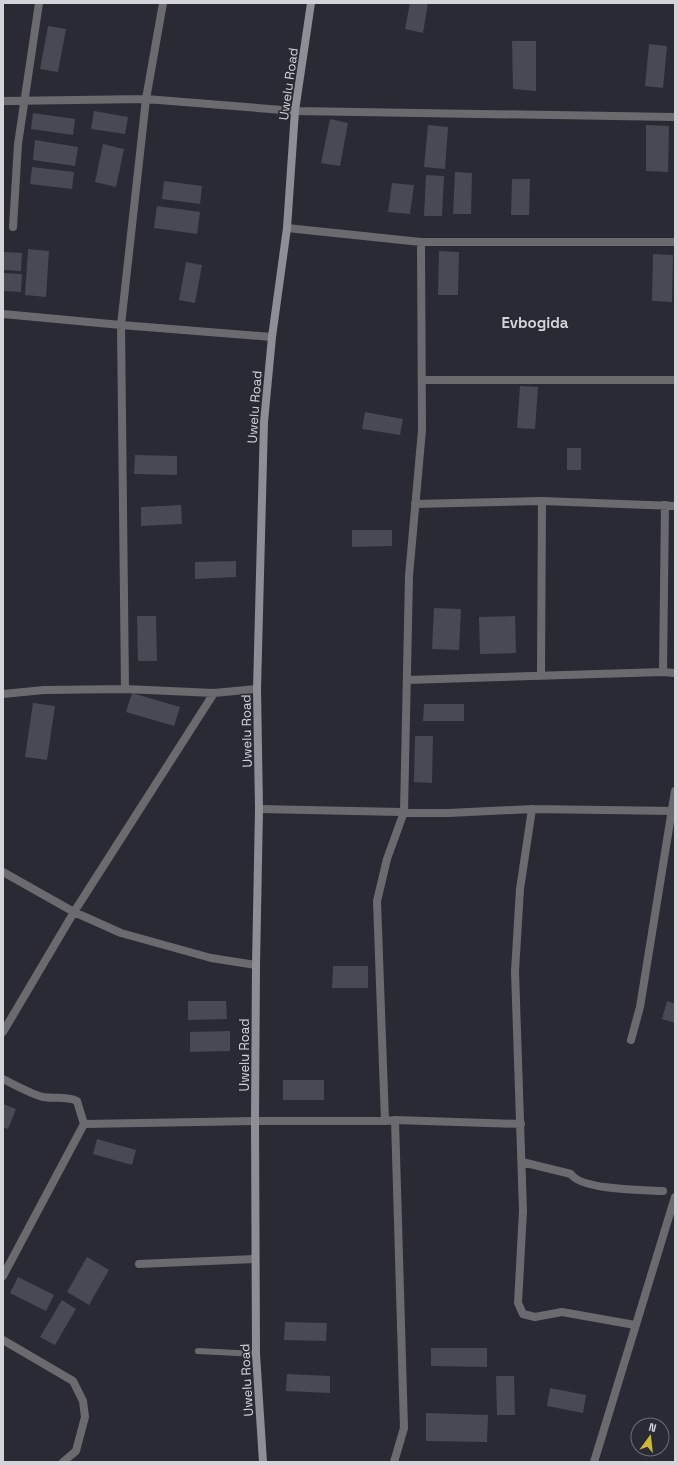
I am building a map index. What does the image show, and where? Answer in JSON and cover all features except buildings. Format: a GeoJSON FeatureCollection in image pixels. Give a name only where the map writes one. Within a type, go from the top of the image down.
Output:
{"type":"FeatureCollection","features":[{"type":"Feature","properties":{"kind":"street"},"geometry":{"type":"LineString","coordinates":[[13,227],[18,144],[39,3]]}},
{"type":"Feature","properties":{"kind":"street"},"geometry":{"type":"LineString","coordinates":[[125,689],[121,325],[146,100],[163,3]]}},
{"type":"Feature","properties":{"kind":"street","name":"Uwelu Road"},"geometry":{"type":"LineString","coordinates":[[263,1462],[256,1354],[256,965],[259,808],[257,689],[264,422],[272,337],[286,228],[295,111],[311,3]]}},
{"type":"Feature","properties":{"kind":"street"},"geometry":{"type":"LineString","coordinates":[[3,101],[146,100],[295,111],[675,117]]}},
{"type":"Feature","properties":{"kind":"street"},"geometry":{"type":"LineString","coordinates":[[286,228],[421,242],[675,242]]}},
{"type":"Feature","properties":{"kind":"street"},"geometry":{"type":"LineString","coordinates":[[386,1121],[377,901],[387,859],[404,812],[409,576],[422,430],[421,242]]}},
{"type":"Feature","properties":{"kind":"street"},"geometry":{"type":"LineString","coordinates":[[3,314],[272,337]]}},
{"type":"Feature","properties":{"kind":"street"},"geometry":{"type":"LineString","coordinates":[[422,380],[675,380]]}},
{"type":"Feature","properties":{"kind":"street"},"geometry":{"type":"LineString","coordinates":[[415,504],[542,501],[675,506]]}},
{"type":"Feature","properties":{"kind":"street"},"geometry":{"type":"LineString","coordinates":[[541,675],[542,501]]}},
{"type":"Feature","properties":{"kind":"street"},"geometry":{"type":"LineString","coordinates":[[663,672],[665,505]]}},
{"type":"Feature","properties":{"kind":"street"},"geometry":{"type":"LineString","coordinates":[[407,680],[541,675],[675,673]]}},
{"type":"Feature","properties":{"kind":"street"},"geometry":{"type":"LineString","coordinates":[[3,694],[44,690],[125,689],[214,693],[257,689]]}},
{"type":"Feature","properties":{"kind":"street"},"geometry":{"type":"LineString","coordinates":[[3,1032],[74,912],[214,693]]}},
{"type":"Feature","properties":{"kind":"street"},"geometry":{"type":"LineString","coordinates":[[632,1040],[640,1007],[673,811],[675,791]]}},
{"type":"Feature","properties":{"kind":"street"},"geometry":{"type":"LineString","coordinates":[[259,808],[448,813],[532,809],[673,811]]}},
{"type":"Feature","properties":{"kind":"street"},"geometry":{"type":"LineString","coordinates":[[532,809],[520,889],[515,971],[523,1210],[518,1303],[523,1314],[535,1317],[562,1312],[635,1325]]}},
{"type":"Feature","properties":{"kind":"street"},"geometry":{"type":"LineString","coordinates":[[3,872],[74,912],[121,933],[211,958],[256,965]]}},
{"type":"Feature","properties":{"kind":"street"},"geometry":{"type":"LineString","coordinates":[[3,1079],[43,1097],[62,1099],[70,1098],[77,1101],[84,1124],[3,1276]]}},
{"type":"Feature","properties":{"kind":"street"},"geometry":{"type":"LineString","coordinates":[[84,1124],[395,1120],[521,1124]]}},
{"type":"Feature","properties":{"kind":"street"},"geometry":{"type":"LineString","coordinates":[[394,1462],[404,1428],[395,1120]]}},
{"type":"Feature","properties":{"kind":"street"},"geometry":{"type":"LineString","coordinates":[[522,1162],[571,1174],[574,1178],[582,1182],[608,1188],[663,1192]]}},
{"type":"Feature","properties":{"kind":"street"},"geometry":{"type":"LineString","coordinates":[[594,1462],[675,1197]]}},
{"type":"Feature","properties":{"kind":"street"},"geometry":{"type":"LineString","coordinates":[[140,1264],[256,1259]]}},
{"type":"Feature","properties":{"kind":"street"},"geometry":{"type":"LineString","coordinates":[[3,1340],[73,1381],[83,1400],[85,1417],[76,1451],[63,1462]]}},
{"type":"Feature","properties":{"kind":"lane"},"geometry":{"type":"LineString","coordinates":[[198,1351],[256,1354]]}},
{"type":"Feature","properties":{"kind":"district","name":"Evbogida"},"geometry":{"type":"Point","coordinates":[535,323]}}]}
